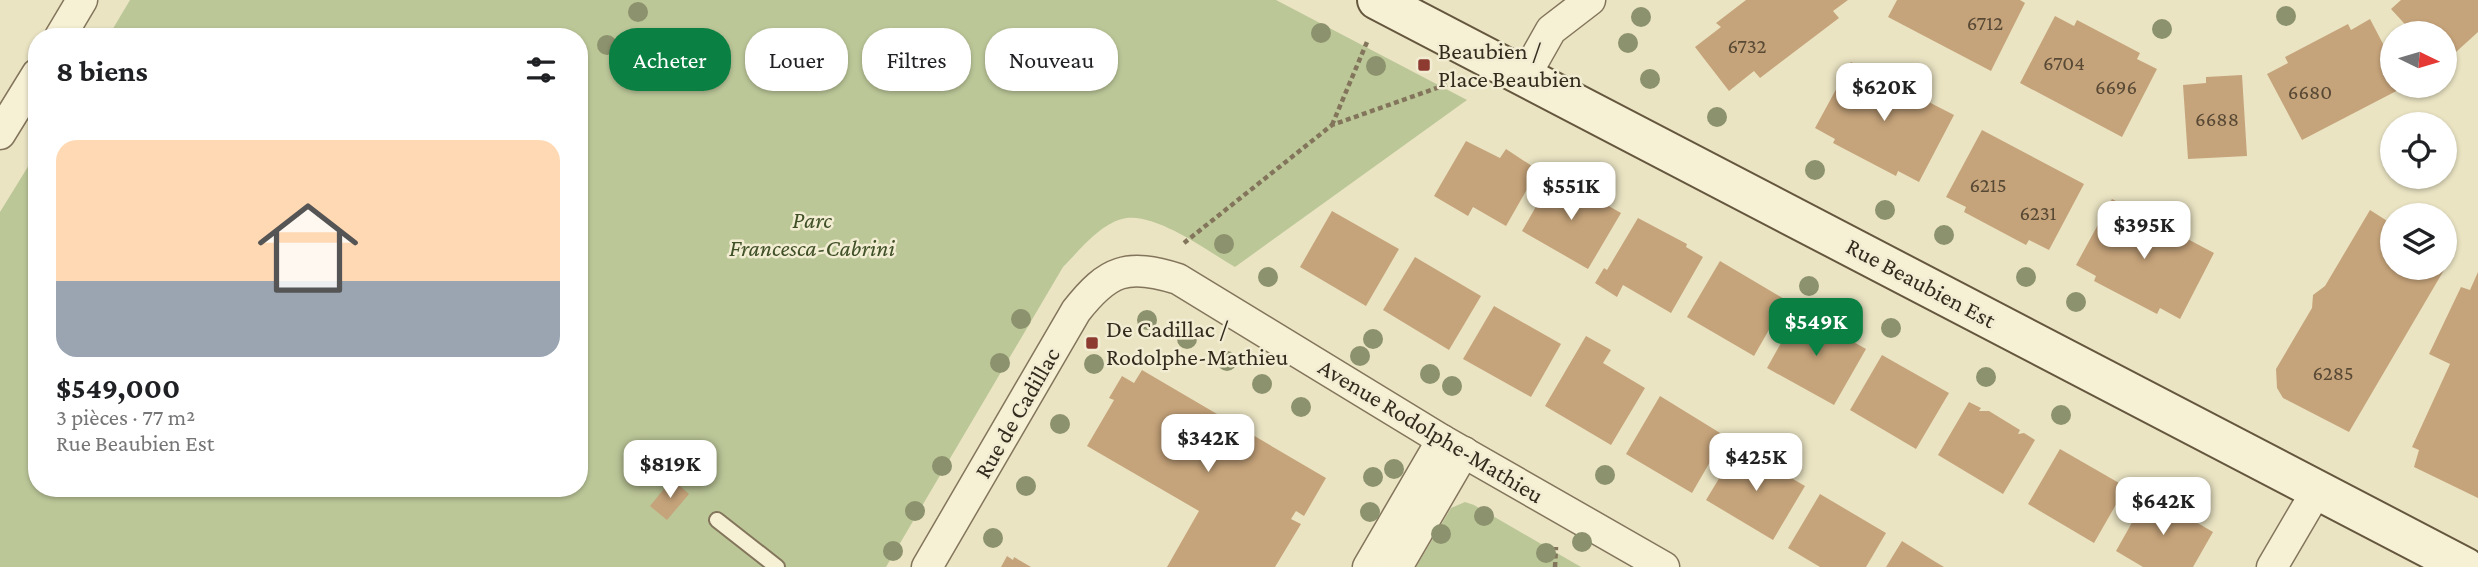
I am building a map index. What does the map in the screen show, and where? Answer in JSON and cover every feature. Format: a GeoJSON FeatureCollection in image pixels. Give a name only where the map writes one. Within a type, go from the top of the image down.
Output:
{"type":"FeatureCollection","features":[{"type":"Feature","properties":{"kind":"street"},"geometry":{"type":"LineString","coordinates":[[65,28],[82,0]]}},
{"type":"Feature","properties":{"kind":"street","name":"Rue Beaubien Est"},"geometry":{"type":"LineString","coordinates":[[1377,0],[2316,492],[2465,567]]}},
{"type":"Feature","properties":{"kind":"street"},"geometry":{"type":"LineString","coordinates":[[1525,76],[1551,30],[1590,0]]}},
{"type":"Feature","properties":{"kind":"street"},"geometry":{"type":"LineString","coordinates":[[0,134],[28,89]]}},
{"type":"Feature","properties":{"kind":"street","name":"Avenue Rodolphe-Mathieu"},"geometry":{"type":"LineString","coordinates":[[1121,270],[1149,270],[1178,279],[1453,446],[1664,567]]}},
{"type":"Feature","properties":{"kind":"street","name":"Rue de Cadillac"},"geometry":{"type":"LineString","coordinates":[[927,567],[1076,311],[1094,288],[1121,270]]}},
{"type":"Feature","properties":{"kind":"street"},"geometry":{"type":"LineString","coordinates":[[1368,567],[1453,446]]}},
{"type":"Feature","properties":{"kind":"street"},"geometry":{"type":"LineString","coordinates":[[1397,567],[1453,446]]}},
{"type":"Feature","properties":{"kind":"street"},"geometry":{"type":"LineString","coordinates":[[2272,567],[2316,492]]}},
{"type":"Feature","properties":{"kind":"lane"},"geometry":{"type":"LineString","coordinates":[[717,520],[777,567]]}},
{"type":"Feature","properties":{"kind":"path"},"geometry":{"type":"LineString","coordinates":[[1332,125],[1367,42]]}},
{"type":"Feature","properties":{"kind":"path"},"geometry":{"type":"LineString","coordinates":[[1184,243],[1332,125],[1448,84]]}},
{"type":"Feature","properties":{"kind":"path"},"geometry":{"type":"LineString","coordinates":[[1555,567],[1556,547]]}},
{"type":"Feature","properties":{"kind":"green space","name":"Parc Francesca-Cabrini"},"geometry":{"type":"Polygon","coordinates":[[[130,0],[1276,0],[1467,100],[1235,267],[1180,234],[1149,221],[1122,219],[1097,233],[1063,267],[886,567],[0,567],[0,212],[28,167],[28,497],[588,497],[588,28],[113,28],[130,0]]]}},
{"type":"Feature","properties":{"kind":"green space"},"geometry":{"type":"Polygon","coordinates":[[[1465,502],[1581,567],[1416,567],[1451,508],[1465,502]]]}},
{"type":"Feature","properties":{"kind":"building"},"geometry":{"type":"Polygon","coordinates":[[[1746,0],[1848,0],[1833,11],[1839,18],[1760,78],[1754,71],[1729,91],[1695,47],[1721,27],[1716,23],[1746,0]]]}},
{"type":"Feature","properties":{"kind":"building"},"geometry":{"type":"Polygon","coordinates":[[[1897,0],[2020,0],[2025,3],[1991,71],[1888,17],[1897,0]]]}},
{"type":"Feature","properties":{"kind":"building"},"geometry":{"type":"Polygon","coordinates":[[[2401,0],[2478,0],[2478,32],[2457,51],[2457,21],[2402,21],[2391,9],[2401,0]]]}},
{"type":"Feature","properties":{"kind":"building"},"geometry":{"type":"Polygon","coordinates":[[[2055,16],[2074,26],[2077,20],[2140,53],[2137,59],[2157,69],[2122,137],[2020,83],[2055,16]]]}},
{"type":"Feature","properties":{"kind":"building"},"geometry":{"type":"Polygon","coordinates":[[[2370,19],[2380,38],[2380,98],[2383,98],[2302,140],[2267,74],[2288,63],[2285,57],[2348,24],[2351,30],[2370,19]]]}},
{"type":"Feature","properties":{"kind":"building"},"geometry":{"type":"Polygon","coordinates":[[[1851,62],[1954,115],[1919,182],[1898,171],[1896,176],[1833,143],[1835,139],[1815,128],[1851,62]]]}},
{"type":"Feature","properties":{"kind":"building"},"geometry":{"type":"Polygon","coordinates":[[[2242,75],[2247,156],[2188,159],[2183,85],[2206,83],[2206,77],[2242,75]]]}},
{"type":"Feature","properties":{"kind":"building"},"geometry":{"type":"Polygon","coordinates":[[[1982,130],[2084,184],[2049,250],[2029,240],[2026,245],[1964,212],[1966,207],[1946,197],[1982,130]]]}},
{"type":"Feature","properties":{"kind":"building"},"geometry":{"type":"Polygon","coordinates":[[[1466,141],[1500,158],[1506,149],[1538,170],[1506,226],[1473,207],[1468,216],[1434,196],[1466,141]]]}},
{"type":"Feature","properties":{"kind":"building"},"geometry":{"type":"Polygon","coordinates":[[[1554,175],[1621,213],[1588,269],[1522,231],[1554,175]]]}},
{"type":"Feature","properties":{"kind":"building"},"geometry":{"type":"Polygon","coordinates":[[[2112,199],[2214,253],[2180,319],[2160,308],[2157,314],[2094,281],[2096,276],[2076,265],[2112,199]]]}},
{"type":"Feature","properties":{"kind":"building"},"geometry":{"type":"Polygon","coordinates":[[[2370,210],[2380,216],[2380,280],[2438,280],[2349,432],[2283,398],[2277,388],[2276,369],[2312,308],[2313,295],[2325,286],[2370,210]]]}},
{"type":"Feature","properties":{"kind":"building"},"geometry":{"type":"Polygon","coordinates":[[[1332,211],[1399,249],[1366,306],[1300,267],[1332,211]]]}},
{"type":"Feature","properties":{"kind":"building"},"geometry":{"type":"Polygon","coordinates":[[[1638,218],[1687,244],[1686,247],[1703,257],[1671,313],[1623,285],[1617,297],[1595,283],[1604,268],[1607,270],[1638,218]]]}},
{"type":"Feature","properties":{"kind":"building"},"geometry":{"type":"Polygon","coordinates":[[[1415,257],[1481,296],[1449,350],[1383,310],[1415,257]]]}},
{"type":"Feature","properties":{"kind":"building"},"geometry":{"type":"Polygon","coordinates":[[[1720,261],[1786,300],[1754,356],[1687,317],[1720,261]]]}},
{"type":"Feature","properties":{"kind":"building"},"geometry":{"type":"Polygon","coordinates":[[[2478,272],[2478,498],[2414,467],[2419,450],[2412,447],[2450,364],[2429,354],[2461,287],[2470,290],[2478,272]]]}},
{"type":"Feature","properties":{"kind":"building"},"geometry":{"type":"Polygon","coordinates":[[[1494,306],[1561,344],[1531,397],[1463,359],[1494,306]]]}},
{"type":"Feature","properties":{"kind":"building"},"geometry":{"type":"Polygon","coordinates":[[[1799,311],[1866,349],[1834,405],[1767,368],[1799,311]]]}},
{"type":"Feature","properties":{"kind":"building"},"geometry":{"type":"Polygon","coordinates":[[[1586,336],[1611,350],[1603,363],[1645,388],[1611,445],[1545,406],[1586,336]]]}},
{"type":"Feature","properties":{"kind":"building"},"geometry":{"type":"Polygon","coordinates":[[[1882,355],[1949,393],[1916,449],[1850,410],[1882,355]]]}},
{"type":"Feature","properties":{"kind":"building"},"geometry":{"type":"Polygon","coordinates":[[[1142,370],[1326,478],[1304,516],[1296,511],[1291,519],[1301,524],[1275,567],[1167,567],[1199,511],[1087,446],[1114,400],[1109,398],[1122,376],[1134,383],[1142,370]]]}},
{"type":"Feature","properties":{"kind":"building"},"geometry":{"type":"Polygon","coordinates":[[[1660,396],[1725,436],[1692,493],[1626,454],[1660,396]]]}},
{"type":"Feature","properties":{"kind":"building"},"geometry":{"type":"Polygon","coordinates":[[[1969,402],[1981,408],[1979,411],[1989,411],[2020,430],[2018,434],[2024,433],[2035,440],[2003,494],[1938,455],[1969,402]]]}},
{"type":"Feature","properties":{"kind":"building"},"geometry":{"type":"Polygon","coordinates":[[[1738,447],[1805,486],[1773,540],[1706,500],[1738,447]]]}},
{"type":"Feature","properties":{"kind":"building"},"geometry":{"type":"Polygon","coordinates":[[[2060,449],[2126,487],[2094,543],[2028,504],[2060,449]]]}},
{"type":"Feature","properties":{"kind":"building"},"geometry":{"type":"Polygon","coordinates":[[[672,479],[689,494],[667,520],[650,506],[672,479]]]}},
{"type":"Feature","properties":{"kind":"building"},"geometry":{"type":"Polygon","coordinates":[[[1820,494],[1886,533],[1866,567],[1820,567],[1788,548],[1820,494]]]}},
{"type":"Feature","properties":{"kind":"building"},"geometry":{"type":"Polygon","coordinates":[[[2148,494],[2213,532],[2193,567],[2143,567],[2116,551],[2148,494]]]}},
{"type":"Feature","properties":{"kind":"building"},"geometry":{"type":"Polygon","coordinates":[[[1902,541],[1934,561],[1944,567],[1886,567],[1902,541]]]}},
{"type":"Feature","properties":{"kind":"building"},"geometry":{"type":"Polygon","coordinates":[[[1007,556],[1013,560],[1014,557],[1031,567],[1001,567],[1007,556]]]}},
{"type":"Feature","properties":{"kind":"place","name":"Beaubien / Place Beaubien"},"geometry":{"type":"Point","coordinates":[1424,65]}},
{"type":"Feature","properties":{"kind":"place","name":"De Cadillac / Rodolphe-Mathieu"},"geometry":{"type":"Point","coordinates":[1092,343]}}]}
